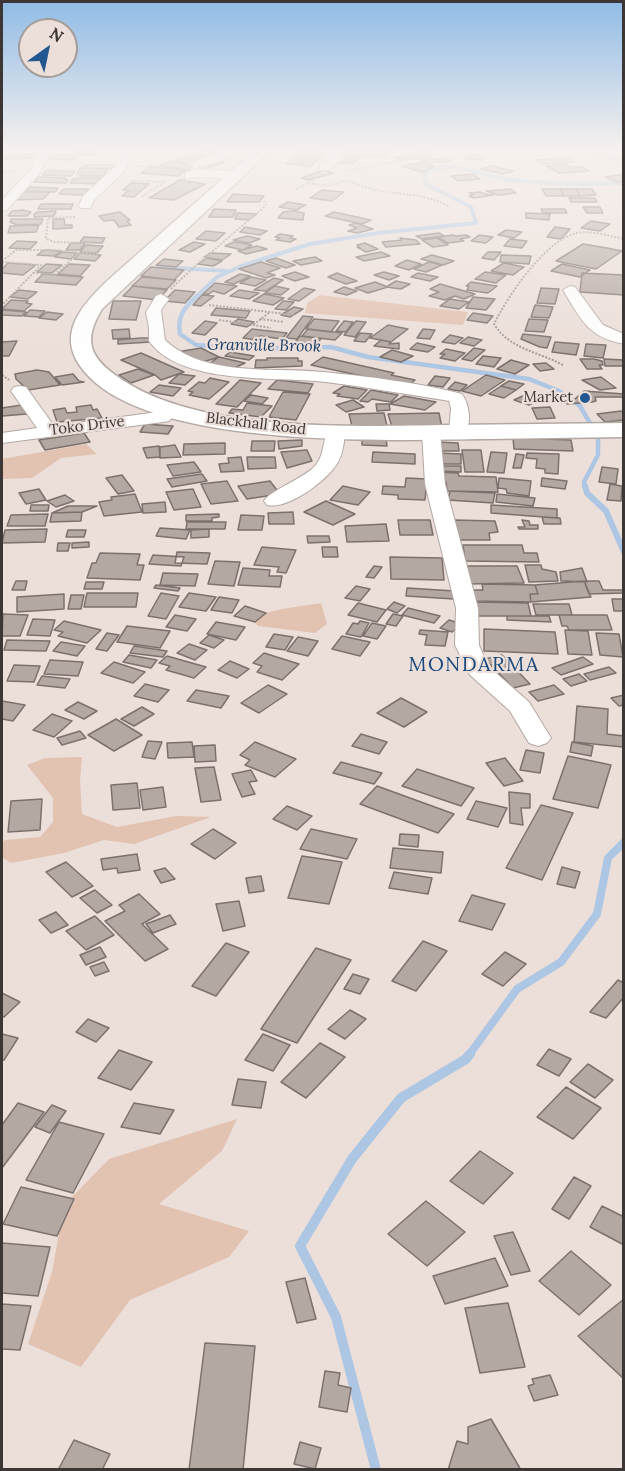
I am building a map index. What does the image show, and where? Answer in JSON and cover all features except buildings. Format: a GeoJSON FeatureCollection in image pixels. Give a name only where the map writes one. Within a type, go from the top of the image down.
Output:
{"type":"FeatureCollection","features":[{"type":"Feature","properties":{"kind":"main road","name":"Blackhall Road"},"geometry":{"type":"LineString","coordinates":[[188,219],[99,300],[89,314],[80,337],[81,349],[86,362],[112,386],[135,398],[229,424],[336,432],[618,430]]}},
{"type":"Feature","properties":{"kind":"street"},"geometry":{"type":"LineString","coordinates":[[570,290],[597,330],[611,338],[624,339]]}},
{"type":"Feature","properties":{"kind":"street"},"geometry":{"type":"LineString","coordinates":[[161,299],[154,308],[153,317],[157,326],[157,341],[171,354],[215,370],[324,377],[445,395],[456,398],[459,403],[459,432]]}},
{"type":"Feature","properties":{"kind":"street"},"geometry":{"type":"LineString","coordinates":[[20,391],[48,431]]}},
{"type":"Feature","properties":{"kind":"street","name":"Toko Drive"},"geometry":{"type":"LineString","coordinates":[[2,438],[163,417],[171,409]]}},
{"type":"Feature","properties":{"kind":"street"},"geometry":{"type":"LineString","coordinates":[[274,501],[305,485],[322,469],[331,458],[336,432]]}},
{"type":"Feature","properties":{"kind":"street"},"geometry":{"type":"LineString","coordinates":[[431,432],[435,484],[467,608],[467,645],[478,670],[520,708],[538,738]]}},
{"type":"Feature","properties":{"kind":"path"},"geometry":{"type":"LineString","coordinates":[[48,219],[46,239],[50,242]]}},
{"type":"Feature","properties":{"kind":"path"},"geometry":{"type":"LineString","coordinates":[[161,299],[203,257],[219,248],[253,219]]}},
{"type":"Feature","properties":{"kind":"path"},"geometry":{"type":"LineString","coordinates":[[563,365],[525,349],[498,333],[494,324],[497,316],[525,274],[565,238],[576,233],[624,239]]}},
{"type":"Feature","properties":{"kind":"path"},"geometry":{"type":"LineString","coordinates":[[41,249],[50,242],[95,243]]}},
{"type":"Feature","properties":{"kind":"path"},"geometry":{"type":"LineString","coordinates":[[2,262],[16,250],[41,249],[98,254]]}},
{"type":"Feature","properties":{"kind":"path"},"geometry":{"type":"LineString","coordinates":[[33,273],[56,274],[79,253]]}},
{"type":"Feature","properties":{"kind":"path"},"geometry":{"type":"LineString","coordinates":[[2,262],[41,265],[2,305]]}},
{"type":"Feature","properties":{"kind":"path"},"geometry":{"type":"LineString","coordinates":[[209,305],[295,315]]}},
{"type":"Feature","properties":{"kind":"path"},"geometry":{"type":"LineString","coordinates":[[253,325],[270,311]]}},
{"type":"Feature","properties":{"kind":"path"},"geometry":{"type":"LineString","coordinates":[[260,319],[284,322]]}},
{"type":"Feature","properties":{"kind":"path"},"geometry":{"type":"LineString","coordinates":[[219,320],[272,328]]}},
{"type":"Feature","properties":{"kind":"shaded area"},"geometry":{"type":"Polygon","coordinates":[[[320,295],[468,312],[463,325],[305,313],[307,303],[320,295]]]}},
{"type":"Feature","properties":{"kind":"shaded area"},"geometry":{"type":"Polygon","coordinates":[[[86,444],[97,454],[61,458],[32,478],[2,479],[2,459],[86,444]]]}},
{"type":"Feature","properties":{"kind":"shaded area"},"geometry":{"type":"Polygon","coordinates":[[[321,603],[327,624],[315,633],[258,626],[250,617],[282,609],[321,603]]]}},
{"type":"Feature","properties":{"kind":"shaded area"},"geometry":{"type":"Polygon","coordinates":[[[82,757],[80,781],[82,814],[117,827],[176,816],[211,817],[134,844],[104,840],[64,853],[11,863],[2,857],[2,843],[5,840],[40,837],[53,822],[53,798],[27,765],[45,758],[82,757]]]}},
{"type":"Feature","properties":{"kind":"shaded area"},"geometry":{"type":"Polygon","coordinates":[[[237,1119],[222,1151],[159,1204],[249,1231],[229,1257],[130,1300],[81,1367],[28,1344],[52,1272],[64,1205],[109,1159],[237,1119]]]}},
{"type":"Feature","properties":{"kind":"waterway","name":"Granville Brook"},"geometry":{"type":"LineString","coordinates":[[196,297],[217,277],[244,265],[310,244],[378,233],[476,223],[475,219]]}},
{"type":"Feature","properties":{"kind":"waterway"},"geometry":{"type":"LineString","coordinates":[[158,267],[227,271]]}},
{"type":"Feature","properties":{"kind":"waterway","name":"Granville Brook"},"geometry":{"type":"LineString","coordinates":[[197,296],[182,313],[179,328],[180,334],[196,345],[250,349],[331,347],[368,357],[529,379],[559,391],[580,406],[598,437],[598,455],[584,482],[585,487]]}},
{"type":"Feature","properties":{"kind":"waterway","name":"Granville Brook"},"geometry":{"type":"LineString","coordinates":[[585,486],[587,493],[606,511],[624,552]]}},
{"type":"Feature","properties":{"kind":"waterway","name":"Granville Brook"},"geometry":{"type":"LineString","coordinates":[[469,1055],[517,989],[561,962],[597,914],[608,858],[624,842]]}},
{"type":"Feature","properties":{"kind":"waterway","name":"Granville Brook"},"geometry":{"type":"LineString","coordinates":[[376,1470],[336,1317],[300,1246],[352,1159],[401,1098],[466,1059],[470,1054]]}},
{"type":"Feature","properties":{"kind":"place","name":"Market"},"geometry":{"type":"Point","coordinates":[585,398]}},
{"type":"Feature","properties":{"kind":"district","name":"MONDARMA"},"geometry":{"type":"Point","coordinates":[474,665]}}]}
